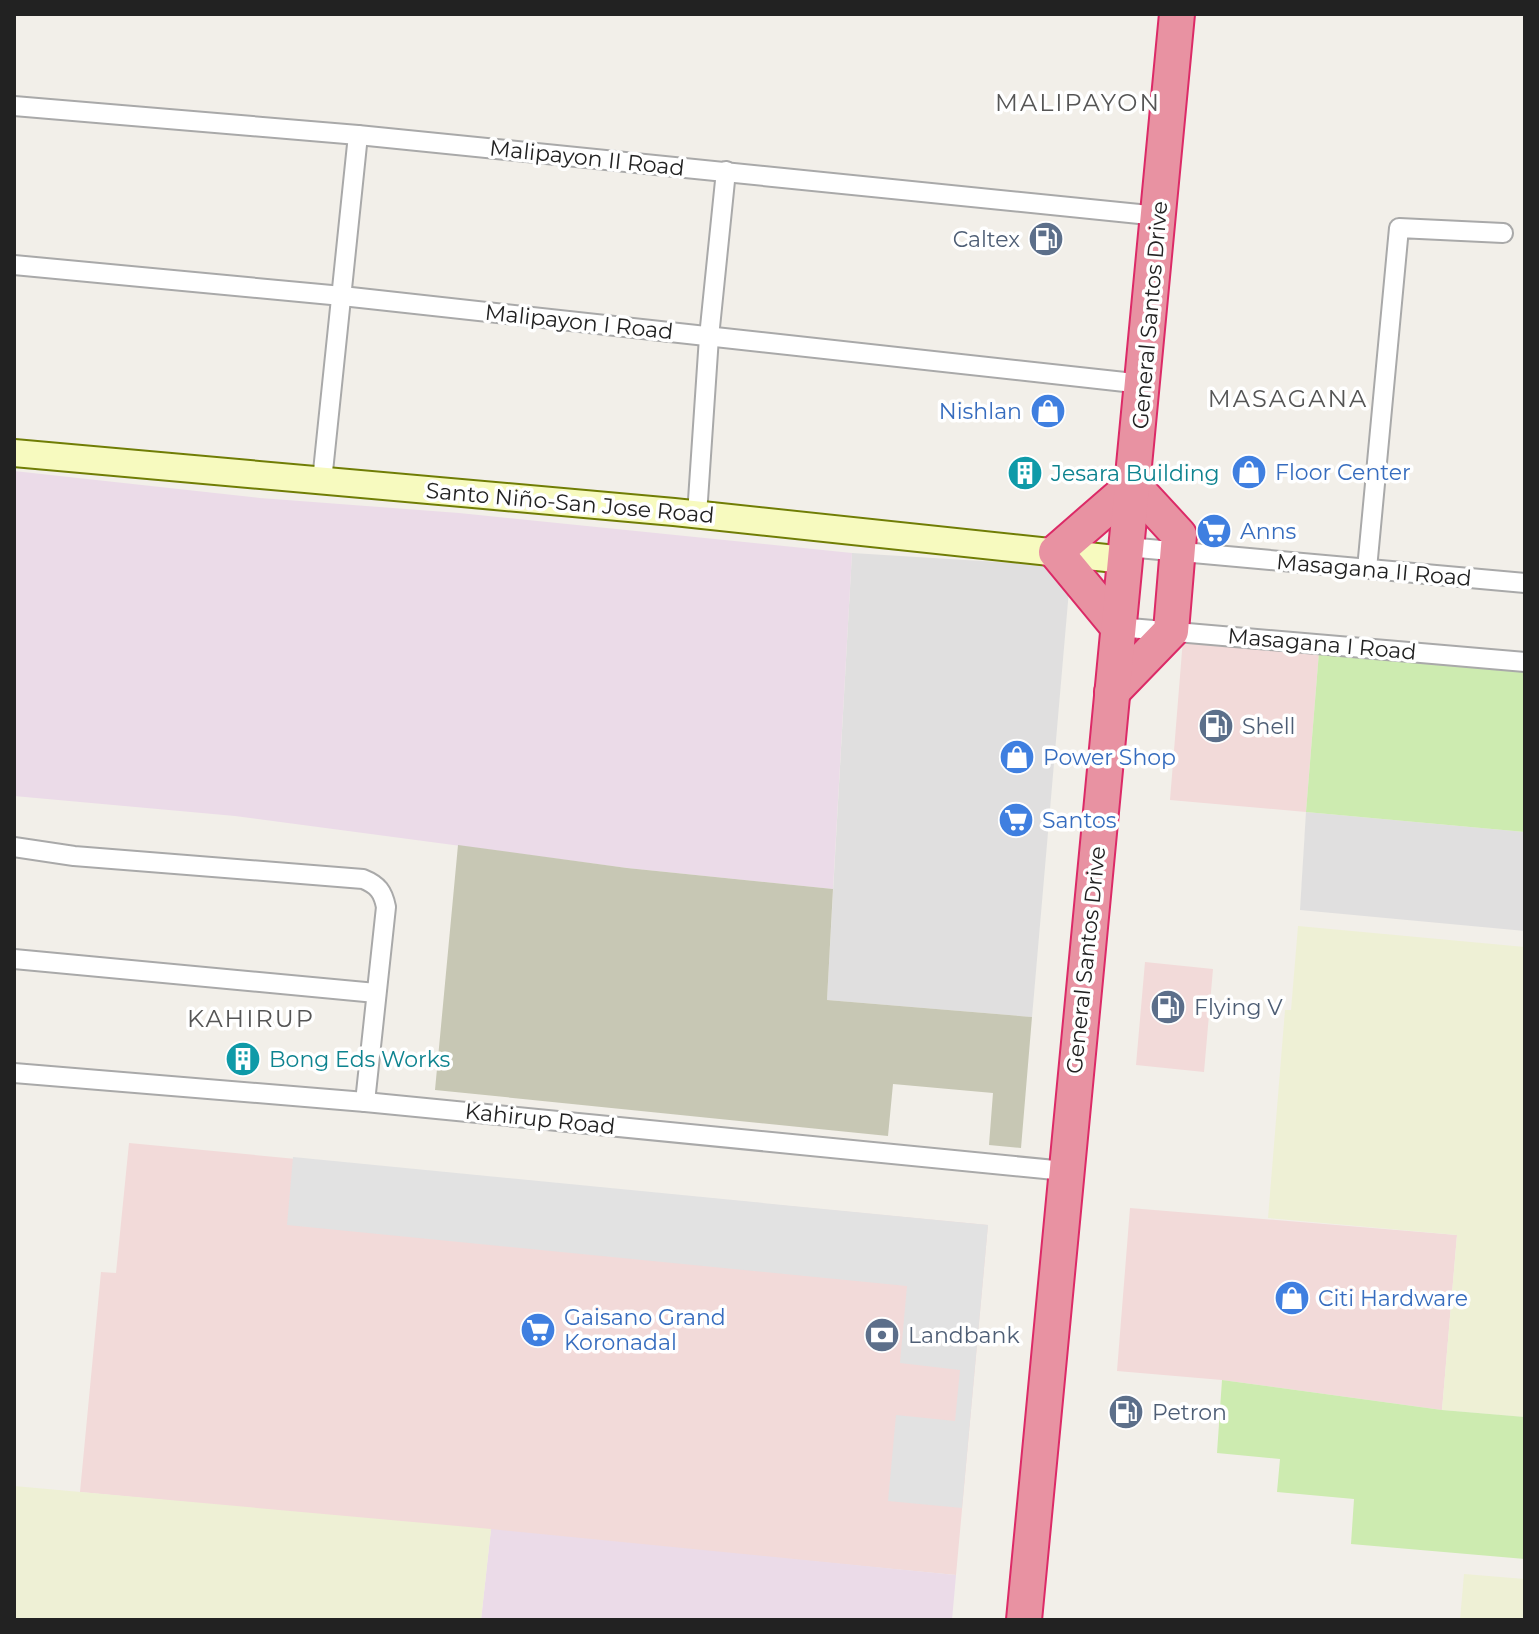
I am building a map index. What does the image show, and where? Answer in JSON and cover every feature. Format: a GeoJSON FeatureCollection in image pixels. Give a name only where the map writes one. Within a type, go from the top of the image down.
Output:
{"type":"FeatureCollection","features":[{"type":"Feature","properties":{"kind":"highway","name":"General Santos Drive"},"geometry":{"type":"LineString","coordinates":[[1024,1620],[1177,14]]}},
{"type":"Feature","properties":{"kind":"highway"},"geometry":{"type":"LineString","coordinates":[[1112,692],[1171,631],[1179,535],[1133,485],[1056,552],[1118,627]]}},
{"type":"Feature","properties":{"kind":"main road","name":"Santo Niño-San Jose Road"},"geometry":{"type":"LineString","coordinates":[[14,453],[697,515],[1056,552],[1126,553]]}},
{"type":"Feature","properties":{"kind":"street","name":"Malipayon II Road"},"geometry":{"type":"LineString","coordinates":[[14,106],[358,135],[1159,216]]}},
{"type":"Feature","properties":{"kind":"street"},"geometry":{"type":"LineString","coordinates":[[322,481],[358,135]]}},
{"type":"Feature","properties":{"kind":"street"},"geometry":{"type":"LineString","coordinates":[[697,515],[709,337],[726,171]]}},
{"type":"Feature","properties":{"kind":"street"},"geometry":{"type":"LineString","coordinates":[[1367,569],[1399,228],[1503,233]]}},
{"type":"Feature","properties":{"kind":"street","name":"Malipayon I Road"},"geometry":{"type":"LineString","coordinates":[[14,265],[342,296],[1143,384]]}},
{"type":"Feature","properties":{"kind":"street","name":"Masagana II Road"},"geometry":{"type":"LineString","coordinates":[[1126,553],[1178,552],[1525,583]]}},
{"type":"Feature","properties":{"kind":"street","name":"Masagana I Road"},"geometry":{"type":"LineString","coordinates":[[1118,627],[1525,662]]}},
{"type":"Feature","properties":{"kind":"street"},"geometry":{"type":"LineString","coordinates":[[14,847],[74,856],[363,879],[373,883],[384,896],[386,907],[365,1102]]}},
{"type":"Feature","properties":{"kind":"street"},"geometry":{"type":"LineString","coordinates":[[14,959],[376,993]]}},
{"type":"Feature","properties":{"kind":"street","name":"Kahirup Road"},"geometry":{"type":"LineString","coordinates":[[14,1073],[365,1102],[1065,1171]]}},
{"type":"Feature","properties":{"kind":"shaded area"},"geometry":{"type":"Polygon","coordinates":[[[14,471],[260,498],[459,513],[852,553],[833,889],[627,868],[235,816],[14,796],[14,471]]]}},
{"type":"Feature","properties":{"kind":"shaded area"},"geometry":{"type":"Polygon","coordinates":[[[852,553],[1048,565],[1069,590],[1032,1017],[827,1000],[852,553]]]}},
{"type":"Feature","properties":{"kind":"shaded area"},"geometry":{"type":"Polygon","coordinates":[[[1183,639],[1319,652],[1306,812],[1170,800],[1183,639]]]}},
{"type":"Feature","properties":{"kind":"shaded area"},"geometry":{"type":"Polygon","coordinates":[[[1306,812],[1525,832],[1525,931],[1300,910],[1306,812]]]}},
{"type":"Feature","properties":{"kind":"shaded area"},"geometry":{"type":"Polygon","coordinates":[[[458,845],[627,868],[833,889],[827,1000],[1032,1017],[1021,1148],[989,1145],[993,1093],[893,1084],[888,1136],[435,1090],[458,845]]]}},
{"type":"Feature","properties":{"kind":"shaded area"},"geometry":{"type":"Polygon","coordinates":[[[1298,926],[1525,947],[1525,1417],[1442,1410],[1457,1235],[1268,1218],[1285,1010],[1291,1010],[1298,926]]]}},
{"type":"Feature","properties":{"kind":"shaded area"},"geometry":{"type":"Polygon","coordinates":[[[1145,962],[1213,969],[1204,1072],[1136,1065],[1145,962]]]}},
{"type":"Feature","properties":{"kind":"shaded area"},"geometry":{"type":"Polygon","coordinates":[[[129,1143],[988,1225],[956,1575],[80,1492],[101,1272],[116,1273],[129,1143]]]}},
{"type":"Feature","properties":{"kind":"shaded area"},"geometry":{"type":"Polygon","coordinates":[[[293,1157],[988,1225],[962,1508],[888,1501],[896,1415],[955,1421],[960,1370],[900,1363],[907,1286],[287,1225],[293,1157]]]}},
{"type":"Feature","properties":{"kind":"shaded area","name":"Citi Hardware"},"geometry":{"type":"Polygon","coordinates":[[[1130,1208],[1457,1235],[1442,1410],[1222,1380],[1117,1371],[1130,1208]]]}},
{"type":"Feature","properties":{"kind":"shaded area"},"geometry":{"type":"Polygon","coordinates":[[[14,1486],[491,1529],[481,1620],[14,1620],[14,1486]]]}},
{"type":"Feature","properties":{"kind":"shaded area"},"geometry":{"type":"Polygon","coordinates":[[[491,1529],[956,1575],[952,1620],[481,1620],[491,1529]]]}},
{"type":"Feature","properties":{"kind":"shaded area"},"geometry":{"type":"Polygon","coordinates":[[[1464,1574],[1525,1579],[1525,1620],[1460,1620],[1464,1574]]]}},
{"type":"Feature","properties":{"kind":"green space"},"geometry":{"type":"Polygon","coordinates":[[[1319,652],[1525,670],[1525,832],[1306,812],[1319,652]]]}},
{"type":"Feature","properties":{"kind":"green space"},"geometry":{"type":"Polygon","coordinates":[[[1222,1380],[1442,1410],[1525,1417],[1525,1559],[1351,1544],[1354,1499],[1277,1492],[1280,1459],[1217,1453],[1222,1380]]]}},
{"type":"Feature","properties":{"kind":"place","name":"Caltex"},"geometry":{"type":"Point","coordinates":[1046,239]}},
{"type":"Feature","properties":{"kind":"place","name":"Nishlan"},"geometry":{"type":"Point","coordinates":[1048,411]}},
{"type":"Feature","properties":{"kind":"place","name":"Floor Center"},"geometry":{"type":"Point","coordinates":[1249,472]}},
{"type":"Feature","properties":{"kind":"place","name":"Jesara Building"},"geometry":{"type":"Point","coordinates":[1025,473]}},
{"type":"Feature","properties":{"kind":"place","name":"Anns"},"geometry":{"type":"Point","coordinates":[1214,531]}},
{"type":"Feature","properties":{"kind":"place","name":"Shell"},"geometry":{"type":"Point","coordinates":[1216,726]}},
{"type":"Feature","properties":{"kind":"place","name":"Power Shop"},"geometry":{"type":"Point","coordinates":[1017,757]}},
{"type":"Feature","properties":{"kind":"place","name":"Santos"},"geometry":{"type":"Point","coordinates":[1016,820]}},
{"type":"Feature","properties":{"kind":"place","name":"Flying V"},"geometry":{"type":"Point","coordinates":[1168,1007]}},
{"type":"Feature","properties":{"kind":"place","name":"Bong Eds Works"},"geometry":{"type":"Point","coordinates":[243,1059]}},
{"type":"Feature","properties":{"kind":"place","name":"Citi Hardware"},"geometry":{"type":"Point","coordinates":[1292,1298]}},
{"type":"Feature","properties":{"kind":"place","name":"Gaisano Grand Koronadal"},"geometry":{"type":"Point","coordinates":[538,1330]}},
{"type":"Feature","properties":{"kind":"place","name":"Landbank"},"geometry":{"type":"Point","coordinates":[882,1335]}},
{"type":"Feature","properties":{"kind":"place","name":"Petron"},"geometry":{"type":"Point","coordinates":[1126,1412]}},
{"type":"Feature","properties":{"kind":"district","name":"MALIPAYON"},"geometry":{"type":"Point","coordinates":[1078,102]}},
{"type":"Feature","properties":{"kind":"district","name":"MASAGANA"},"geometry":{"type":"Point","coordinates":[1288,398]}},
{"type":"Feature","properties":{"kind":"district","name":"KAHIRUP"},"geometry":{"type":"Point","coordinates":[251,1018]}}]}
